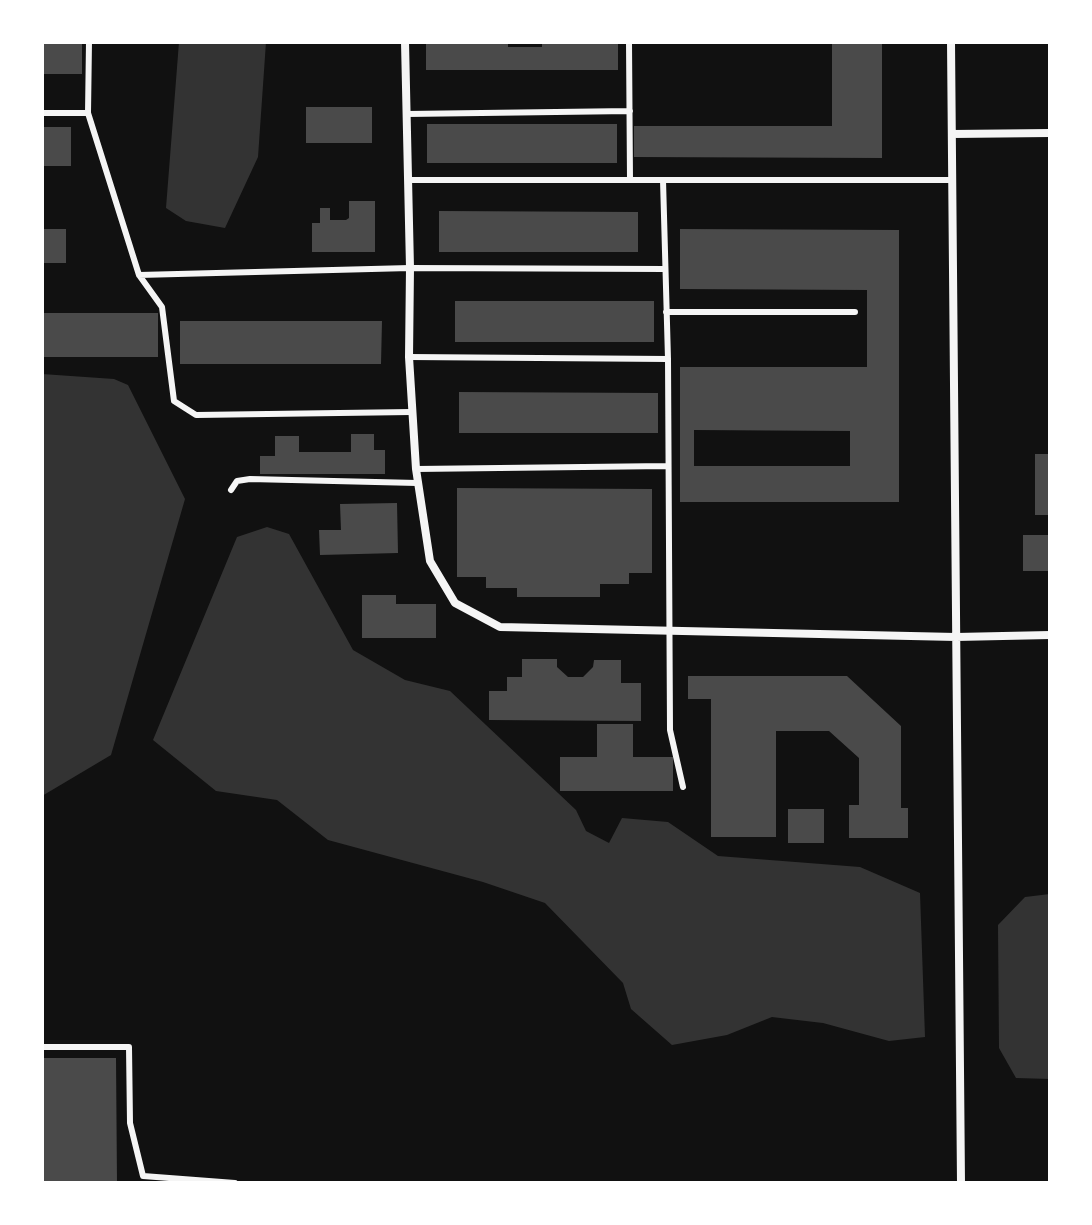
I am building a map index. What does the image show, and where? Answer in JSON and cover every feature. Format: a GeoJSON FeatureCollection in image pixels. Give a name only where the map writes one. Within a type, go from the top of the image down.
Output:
{"type":"FeatureCollection","features":[{"type":"Feature","properties":{"kind":"street"},"geometry":{"type":"LineString","coordinates":[[405,42],[409,357],[417,483],[430,561],[455,603],[500,627],[956,637],[1050,635]]}},
{"type":"Feature","properties":{"kind":"street"},"geometry":{"type":"LineString","coordinates":[[951,42],[961,1183]]}},
{"type":"Feature","properties":{"kind":"street"},"geometry":{"type":"LineString","coordinates":[[952,134],[1050,133]]}},
{"type":"Feature","properties":{"kind":"lane"},"geometry":{"type":"LineString","coordinates":[[89,42],[88,113],[139,275],[162,307],[174,401],[196,415],[411,412]]}},
{"type":"Feature","properties":{"kind":"lane"},"geometry":{"type":"LineString","coordinates":[[629,42],[630,180]]}},
{"type":"Feature","properties":{"kind":"lane"},"geometry":{"type":"LineString","coordinates":[[407,114],[630,111]]}},
{"type":"Feature","properties":{"kind":"lane"},"geometry":{"type":"LineString","coordinates":[[42,113],[88,113]]}},
{"type":"Feature","properties":{"kind":"lane"},"geometry":{"type":"LineString","coordinates":[[408,180],[952,180]]}},
{"type":"Feature","properties":{"kind":"lane"},"geometry":{"type":"LineString","coordinates":[[663,180],[668,359],[670,730],[683,787]]}},
{"type":"Feature","properties":{"kind":"lane"},"geometry":{"type":"LineString","coordinates":[[139,275],[410,268],[665,269]]}},
{"type":"Feature","properties":{"kind":"lane"},"geometry":{"type":"LineString","coordinates":[[666,312],[855,312]]}},
{"type":"Feature","properties":{"kind":"lane"},"geometry":{"type":"LineString","coordinates":[[409,357],[668,359]]}},
{"type":"Feature","properties":{"kind":"lane"},"geometry":{"type":"LineString","coordinates":[[416,469],[667,466]]}},
{"type":"Feature","properties":{"kind":"lane"},"geometry":{"type":"LineString","coordinates":[[231,490],[237,481],[250,479],[417,483]]}},
{"type":"Feature","properties":{"kind":"lane"},"geometry":{"type":"LineString","coordinates":[[42,1047],[129,1047],[130,1123],[143,1176],[235,1183]]}},
{"type":"Feature","properties":{"kind":"shaded area"},"geometry":{"type":"Polygon","coordinates":[[[179,42],[266,42],[258,157],[225,228],[186,221],[166,208],[179,42]]]}},
{"type":"Feature","properties":{"kind":"shaded area"},"geometry":{"type":"Polygon","coordinates":[[[42,374],[114,379],[128,385],[185,499],[111,755],[42,796],[42,374]]]}},
{"type":"Feature","properties":{"kind":"shaded area"},"geometry":{"type":"Polygon","coordinates":[[[267,527],[289,534],[353,650],[405,680],[450,691],[576,810],[586,831],[609,843],[622,818],[668,822],[718,856],[860,867],[920,893],[925,1037],[889,1041],[823,1023],[772,1017],[727,1035],[672,1045],[631,1009],[623,983],[545,903],[483,882],[328,840],[277,800],[216,791],[153,740],[237,537],[267,527]]]}},
{"type":"Feature","properties":{"kind":"shaded area"},"geometry":{"type":"Polygon","coordinates":[[[1050,894],[1050,1079],[1016,1078],[999,1048],[998,925],[1025,897],[1050,894]]]}},
{"type":"Feature","properties":{"kind":"building"},"geometry":{"type":"Polygon","coordinates":[[[42,42],[82,42],[82,74],[42,74],[42,42]]]}},
{"type":"Feature","properties":{"kind":"building"},"geometry":{"type":"Polygon","coordinates":[[[426,42],[508,42],[508,47],[542,47],[542,42],[618,42],[618,70],[426,70],[426,42]]]}},
{"type":"Feature","properties":{"kind":"building"},"geometry":{"type":"Polygon","coordinates":[[[832,42],[882,42],[882,158],[634,157],[634,126],[832,126],[832,42]]]}},
{"type":"Feature","properties":{"kind":"building"},"geometry":{"type":"Polygon","coordinates":[[[306,107],[372,107],[372,143],[306,143],[306,107]]]}},
{"type":"Feature","properties":{"kind":"building"},"geometry":{"type":"Polygon","coordinates":[[[427,124],[617,124],[617,163],[427,163],[427,124]]]}},
{"type":"Feature","properties":{"kind":"building"},"geometry":{"type":"Polygon","coordinates":[[[42,127],[71,127],[71,166],[42,166],[42,127]]]}},
{"type":"Feature","properties":{"kind":"building"},"geometry":{"type":"Polygon","coordinates":[[[349,201],[375,201],[375,252],[312,252],[312,223],[320,223],[320,208],[330,208],[330,220],[346,220],[349,218],[349,201]]]}},
{"type":"Feature","properties":{"kind":"building"},"geometry":{"type":"Polygon","coordinates":[[[439,211],[638,212],[638,252],[439,252],[439,211]]]}},
{"type":"Feature","properties":{"kind":"building"},"geometry":{"type":"Polygon","coordinates":[[[42,229],[66,229],[66,263],[42,263],[42,229]]]}},
{"type":"Feature","properties":{"kind":"building"},"geometry":{"type":"Polygon","coordinates":[[[680,229],[899,230],[899,502],[680,502],[680,367],[867,367],[867,290],[680,289],[680,229]],[[694,430],[694,466],[850,466],[850,431],[694,430]]]}},
{"type":"Feature","properties":{"kind":"building"},"geometry":{"type":"Polygon","coordinates":[[[455,301],[654,301],[654,342],[455,342],[455,301]]]}},
{"type":"Feature","properties":{"kind":"building"},"geometry":{"type":"Polygon","coordinates":[[[42,313],[158,313],[158,357],[42,357],[42,313]]]}},
{"type":"Feature","properties":{"kind":"building"},"geometry":{"type":"Polygon","coordinates":[[[180,321],[382,321],[381,364],[180,364],[180,321]]]}},
{"type":"Feature","properties":{"kind":"building"},"geometry":{"type":"Polygon","coordinates":[[[459,392],[658,393],[658,433],[459,433],[459,392]]]}},
{"type":"Feature","properties":{"kind":"building"},"geometry":{"type":"Polygon","coordinates":[[[351,434],[374,434],[374,450],[385,450],[385,474],[260,474],[260,456],[275,456],[275,436],[299,436],[299,452],[351,452],[351,434]]]}},
{"type":"Feature","properties":{"kind":"building"},"geometry":{"type":"Polygon","coordinates":[[[1035,454],[1050,454],[1050,515],[1035,515],[1035,454]]]}},
{"type":"Feature","properties":{"kind":"building"},"geometry":{"type":"Polygon","coordinates":[[[457,488],[652,489],[652,573],[629,573],[629,584],[600,584],[600,597],[517,597],[517,588],[486,588],[486,577],[457,577],[457,488]]]}},
{"type":"Feature","properties":{"kind":"building"},"geometry":{"type":"Polygon","coordinates":[[[397,503],[398,553],[320,555],[319,530],[341,530],[340,504],[397,503]]]}},
{"type":"Feature","properties":{"kind":"building"},"geometry":{"type":"Polygon","coordinates":[[[1023,535],[1050,535],[1050,571],[1023,571],[1023,535]]]}},
{"type":"Feature","properties":{"kind":"building"},"geometry":{"type":"Polygon","coordinates":[[[362,595],[396,595],[396,604],[436,604],[436,638],[362,638],[362,595]]]}},
{"type":"Feature","properties":{"kind":"building"},"geometry":{"type":"Polygon","coordinates":[[[522,659],[557,659],[557,667],[568,677],[583,677],[593,667],[594,660],[621,660],[621,683],[641,683],[641,721],[489,720],[489,691],[507,691],[507,677],[522,677],[522,659]]]}},
{"type":"Feature","properties":{"kind":"building"},"geometry":{"type":"Polygon","coordinates":[[[688,676],[847,676],[901,726],[901,808],[908,808],[908,838],[849,838],[849,805],[859,805],[859,758],[829,731],[776,731],[776,837],[711,837],[711,699],[688,699],[688,676]]]}},
{"type":"Feature","properties":{"kind":"building"},"geometry":{"type":"Polygon","coordinates":[[[597,724],[633,724],[633,757],[673,757],[673,791],[560,791],[560,757],[597,757],[597,724]]]}},
{"type":"Feature","properties":{"kind":"building"},"geometry":{"type":"Polygon","coordinates":[[[788,809],[824,809],[824,843],[788,843],[788,809]]]}},
{"type":"Feature","properties":{"kind":"building"},"geometry":{"type":"Polygon","coordinates":[[[42,1058],[116,1058],[117,1183],[42,1183],[42,1058]]]}}]}
